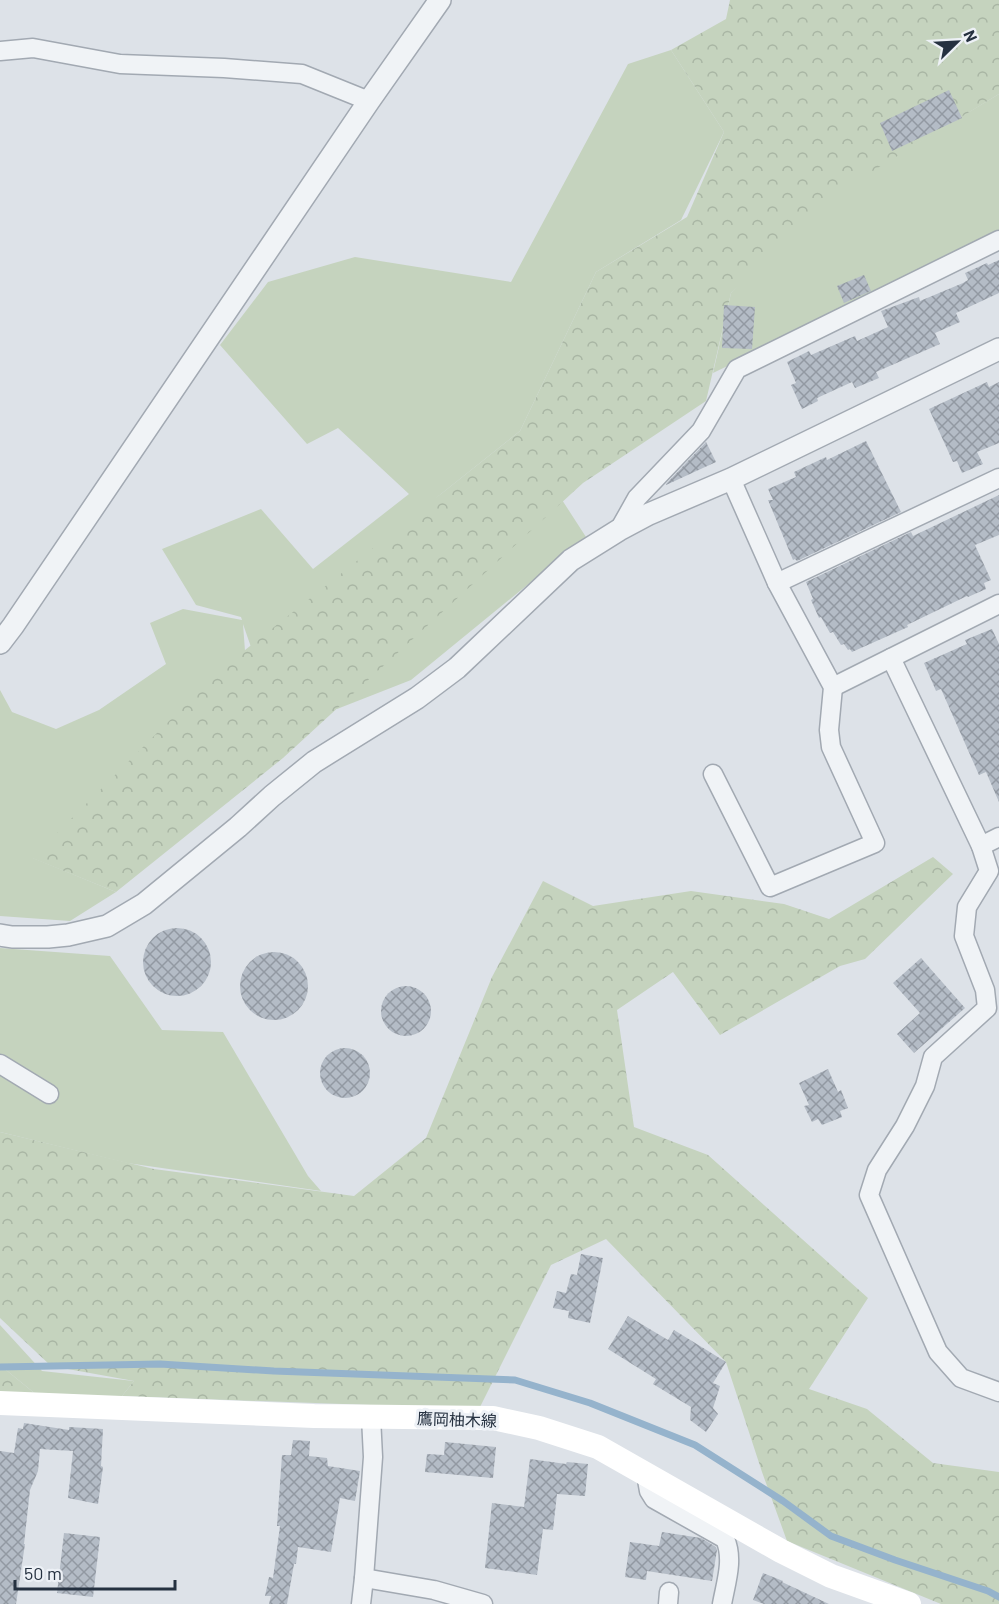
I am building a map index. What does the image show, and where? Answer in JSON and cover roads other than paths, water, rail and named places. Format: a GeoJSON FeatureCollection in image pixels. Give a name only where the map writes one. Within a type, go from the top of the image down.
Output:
{"type":"FeatureCollection","features":[{"type":"Feature","properties":{"kind":"main road","name":"鷹岡柚木線"},"geometry":{"type":"LineString","coordinates":[[0,1403],[314,1416],[493,1418],[539,1428],[598,1447],[781,1551],[831,1576],[909,1604]]}},
{"type":"Feature","properties":{"kind":"street"},"geometry":{"type":"LineString","coordinates":[[0,643],[440,0]]}},
{"type":"Feature","properties":{"kind":"street"},"geometry":{"type":"LineString","coordinates":[[0,51],[33,48],[120,64],[302,74],[369,101]]}},
{"type":"Feature","properties":{"kind":"street"},"geometry":{"type":"LineString","coordinates":[[619,530],[637,498],[701,431],[737,369],[999,240]]}},
{"type":"Feature","properties":{"kind":"street"},"geometry":{"type":"LineString","coordinates":[[0,934],[12,937],[48,937],[107,926],[144,904],[314,762],[417,698],[457,668],[571,560],[650,514],[731,478],[999,350]]}},
{"type":"Feature","properties":{"kind":"street"},"geometry":{"type":"LineString","coordinates":[[713,774],[771,887],[875,843],[831,747],[829,730],[833,687],[777,584],[731,478]]}},
{"type":"Feature","properties":{"kind":"street"},"geometry":{"type":"LineString","coordinates":[[777,584],[999,478]]}},
{"type":"Feature","properties":{"kind":"street"},"geometry":{"type":"LineString","coordinates":[[833,687],[998,609]]}},
{"type":"Feature","properties":{"kind":"street"},"geometry":{"type":"LineString","coordinates":[[891,658],[981,846],[989,871],[967,907],[964,936],[993,1006],[933,1057],[925,1086],[905,1126],[877,1170],[869,1195],[938,1352],[961,1378],[999,1392]]}},
{"type":"Feature","properties":{"kind":"street"},"geometry":{"type":"LineString","coordinates":[[981,846],[999,837]]}},
{"type":"Feature","properties":{"kind":"street"},"geometry":{"type":"LineString","coordinates":[[0,1064],[48,1094]]}},
{"type":"Feature","properties":{"kind":"street"},"geometry":{"type":"LineString","coordinates":[[361,1604],[373,1457],[371,1417]]}},
{"type":"Feature","properties":{"kind":"street"},"geometry":{"type":"LineString","coordinates":[[646,1474],[649,1491],[654,1499],[725,1539],[730,1549],[722,1604]]}},
{"type":"Feature","properties":{"kind":"street"},"geometry":{"type":"LineString","coordinates":[[364,1578],[435,1590],[483,1604]]}},
{"type":"Feature","properties":{"kind":"waterway"},"geometry":{"type":"LineString","coordinates":[[0,1367],[160,1364],[274,1371],[515,1380],[590,1403],[695,1445],[783,1501],[831,1536],[988,1591],[999,1597]]}}]}
